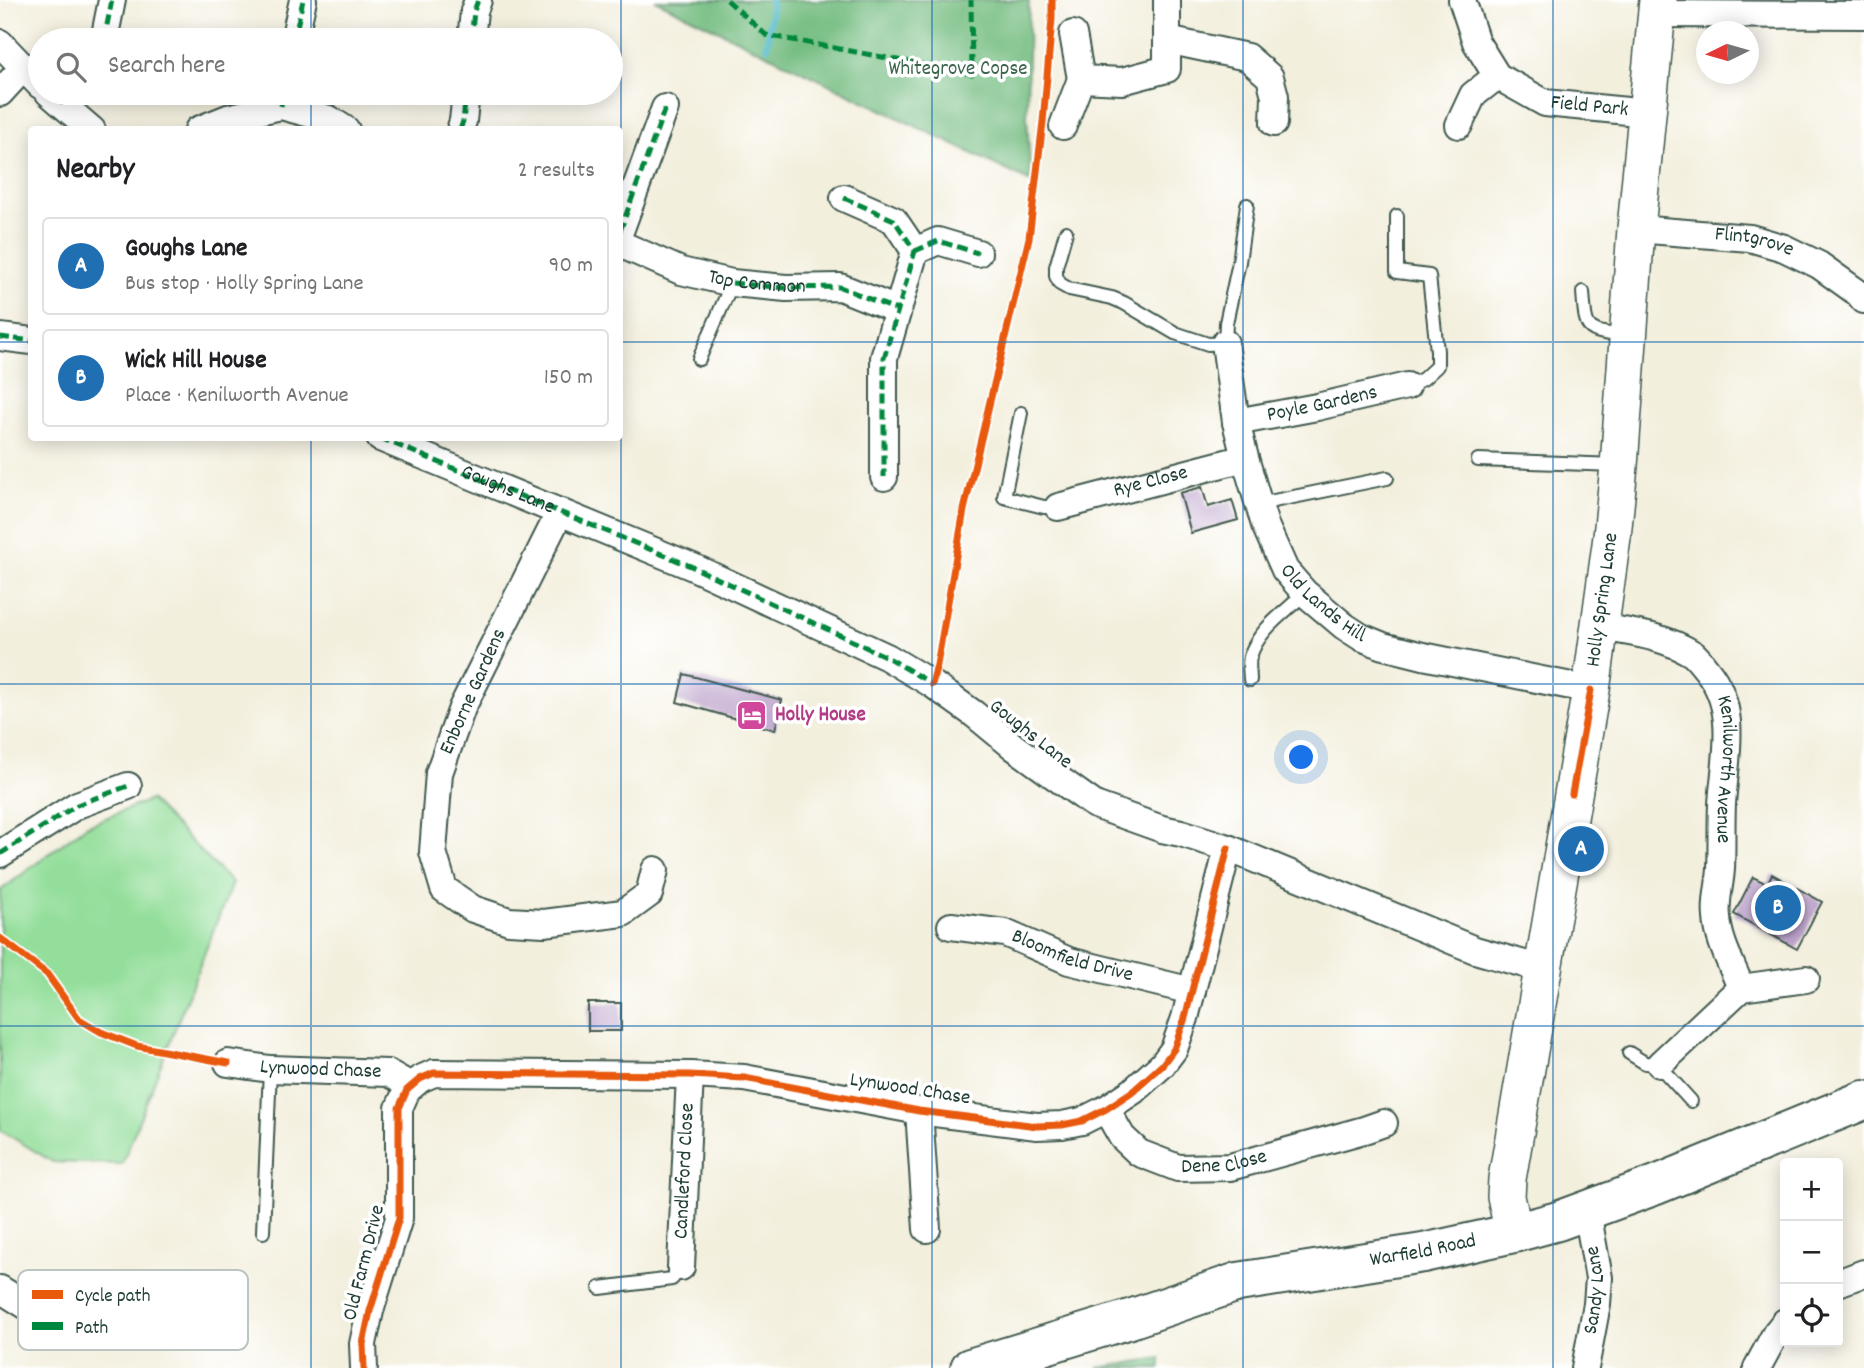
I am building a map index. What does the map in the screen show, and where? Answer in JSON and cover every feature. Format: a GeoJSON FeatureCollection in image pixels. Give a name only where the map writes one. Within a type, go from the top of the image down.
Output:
{"type":"FeatureCollection","features":[{"type":"Feature","properties":{"kind":"main road","name":"Warfield Road"},"geometry":{"type":"LineString","coordinates":[[970,1368],[1130,1319],[1238,1282],[1423,1253],[1514,1233],[1587,1211],[1656,1185],[1864,1100]]}},
{"type":"Feature","properties":{"kind":"street"},"geometry":{"type":"LineString","coordinates":[[107,28],[113,0]]}},
{"type":"Feature","properties":{"kind":"street"},"geometry":{"type":"LineString","coordinates":[[297,28],[303,0]]}},
{"type":"Feature","properties":{"kind":"street"},"geometry":{"type":"LineString","coordinates":[[472,28],[478,0]]}},
{"type":"Feature","properties":{"kind":"street"},"geometry":{"type":"LineString","coordinates":[[1081,79],[1122,81],[1167,69],[1167,0]]}},
{"type":"Feature","properties":{"kind":"street","name":"Field Park"},"geometry":{"type":"LineString","coordinates":[[1462,0],[1476,42],[1497,76],[1545,103],[1648,113]]}},
{"type":"Feature","properties":{"kind":"street"},"geometry":{"type":"LineString","coordinates":[[1657,7],[1864,15]]}},
{"type":"Feature","properties":{"kind":"street","name":"Holly Spring Lane"},"geometry":{"type":"LineString","coordinates":[[1514,1233],[1507,1203],[1507,1179],[1601,627],[1619,466],[1636,229],[1657,7]]}},
{"type":"Feature","properties":{"kind":"street"},"geometry":{"type":"LineString","coordinates":[[1063,126],[1081,79],[1073,34]]}},
{"type":"Feature","properties":{"kind":"street"},"geometry":{"type":"LineString","coordinates":[[1167,40],[1247,57],[1270,77],[1275,96],[1274,123]]}},
{"type":"Feature","properties":{"kind":"street"},"geometry":{"type":"LineString","coordinates":[[0,43],[28,73]]}},
{"type":"Feature","properties":{"kind":"street"},"geometry":{"type":"LineString","coordinates":[[1460,125],[1473,94],[1497,76]]}},
{"type":"Feature","properties":{"kind":"street"},"geometry":{"type":"LineString","coordinates":[[0,93],[28,78]]}},
{"type":"Feature","properties":{"kind":"street"},"geometry":{"type":"LineString","coordinates":[[68,105],[88,126]]}},
{"type":"Feature","properties":{"kind":"street"},"geometry":{"type":"LineString","coordinates":[[208,126],[265,105]]}},
{"type":"Feature","properties":{"kind":"street"},"geometry":{"type":"LineString","coordinates":[[296,105],[340,126]]}},
{"type":"Feature","properties":{"kind":"street"},"geometry":{"type":"LineString","coordinates":[[461,126],[465,105]]}},
{"type":"Feature","properties":{"kind":"street"},"geometry":{"type":"LineString","coordinates":[[623,223],[665,108]]}},
{"type":"Feature","properties":{"kind":"street"},"geometry":{"type":"LineString","coordinates":[[844,198],[894,220],[915,251]]}},
{"type":"Feature","properties":{"kind":"street","name":"Flintgrove"},"geometry":{"type":"LineString","coordinates":[[1636,229],[1750,238],[1784,248],[1819,265],[1862,295]]}},
{"type":"Feature","properties":{"kind":"street"},"geometry":{"type":"LineString","coordinates":[[884,477],[884,358],[915,251],[938,241],[978,253]]}},
{"type":"Feature","properties":{"kind":"street","name":"Top Common"},"geometry":{"type":"LineString","coordinates":[[623,245],[681,271],[732,283],[786,288],[840,287],[897,310]]}},
{"type":"Feature","properties":{"kind":"street"},"geometry":{"type":"LineString","coordinates":[[0,337],[28,340]]}},
{"type":"Feature","properties":{"kind":"street","name":"Old Lands Hill"},"geometry":{"type":"LineString","coordinates":[[1225,343],[1236,422],[1265,525],[1285,570],[1305,593],[1344,626],[1383,646],[1591,690]]}},
{"type":"Feature","properties":{"kind":"street","name":"Poyle Gardens"},"geometry":{"type":"LineString","coordinates":[[1236,422],[1407,386]]}},
{"type":"Feature","properties":{"kind":"street","name":"Goughs Lane"},"geometry":{"type":"LineString","coordinates":[[387,441],[693,567],[887,657],[964,706],[1014,747],[1095,806],[1228,848],[1475,950],[1542,969]]}},
{"type":"Feature","properties":{"kind":"street","name":"Rye Close"},"geometry":{"type":"LineString","coordinates":[[1058,507],[1245,458]]}},
{"type":"Feature","properties":{"kind":"street","name":"Enborne Gardens"},"geometry":{"type":"LineString","coordinates":[[560,512],[462,708],[439,773],[433,852],[444,889],[473,909],[509,921],[544,923],[623,913],[649,894],[655,870]]}},
{"type":"Feature","properties":{"kind":"street","name":"Kenilworth Avenue"},"geometry":{"type":"LineString","coordinates":[[1601,627],[1652,636],[1677,645],[1696,656],[1719,688],[1727,711],[1729,738],[1722,806],[1717,920],[1741,988]]}},
{"type":"Feature","properties":{"kind":"street"},"geometry":{"type":"LineString","coordinates":[[0,854],[77,805],[128,786]]}},
{"type":"Feature","properties":{"kind":"street","name":"Lynwood Chase"},"geometry":{"type":"LineString","coordinates":[[228,1063],[270,1069],[388,1073],[411,1086],[419,1079],[434,1073],[690,1075],[744,1078],[919,1111],[1037,1126],[1082,1121],[1106,1110],[1133,1091],[1162,1065],[1174,1049],[1192,991],[1228,848]]}},
{"type":"Feature","properties":{"kind":"street","name":"Bloomfield Drive"},"geometry":{"type":"LineString","coordinates":[[951,926],[1005,933],[1069,961],[1192,991]]}},
{"type":"Feature","properties":{"kind":"street"},"geometry":{"type":"LineString","coordinates":[[1660,1063],[1741,988],[1805,979]]}},
{"type":"Feature","properties":{"kind":"street","name":"Candleford Close"},"geometry":{"type":"LineString","coordinates":[[681,1267],[690,1075]]}},
{"type":"Feature","properties":{"kind":"street","name":"Old Farm Drive"},"geometry":{"type":"LineString","coordinates":[[364,1368],[363,1344],[370,1311],[399,1218],[399,1108],[402,1097],[411,1086]]}},
{"type":"Feature","properties":{"kind":"street","name":"Dene Close"},"geometry":{"type":"LineString","coordinates":[[1106,1110],[1122,1137],[1139,1153],[1178,1168],[1230,1167],[1373,1135]]}},
{"type":"Feature","properties":{"kind":"street"},"geometry":{"type":"LineString","coordinates":[[919,1111],[927,1229]]}},
{"type":"Feature","properties":{"kind":"street","name":"Sandy Lane"},"geometry":{"type":"LineString","coordinates":[[1585,1368],[1599,1278],[1587,1211]]}},
{"type":"Feature","properties":{"kind":"street"},"geometry":{"type":"LineString","coordinates":[[1843,1281],[1864,1273]]}},
{"type":"Feature","properties":{"kind":"street"},"geometry":{"type":"LineString","coordinates":[[0,1289],[18,1300]]}},
{"type":"Feature","properties":{"kind":"street"},"geometry":{"type":"LineString","coordinates":[[1757,1368],[1780,1328]]}},
{"type":"Feature","properties":{"kind":"lane"},"geometry":{"type":"LineString","coordinates":[[1066,232],[1056,267],[1060,284],[1069,289],[1112,298],[1175,332],[1208,344],[1225,343],[1226,323],[1248,205]]}},
{"type":"Feature","properties":{"kind":"lane"},"geometry":{"type":"LineString","coordinates":[[1397,216],[1398,272],[1429,276],[1437,351],[1437,366],[1423,379],[1407,386]]}},
{"type":"Feature","properties":{"kind":"lane"},"geometry":{"type":"LineString","coordinates":[[699,359],[732,283]]}},
{"type":"Feature","properties":{"kind":"lane"},"geometry":{"type":"LineString","coordinates":[[1583,292],[1585,322],[1591,329],[1629,337]]}},
{"type":"Feature","properties":{"kind":"lane"},"geometry":{"type":"LineString","coordinates":[[1021,412],[1004,497],[1044,507],[1058,507]]}},
{"type":"Feature","properties":{"kind":"lane"},"geometry":{"type":"LineString","coordinates":[[1479,460],[1619,466]]}},
{"type":"Feature","properties":{"kind":"lane"},"geometry":{"type":"LineString","coordinates":[[1259,504],[1387,478]]}},
{"type":"Feature","properties":{"kind":"lane"},"geometry":{"type":"LineString","coordinates":[[1250,680],[1249,659],[1256,644],[1271,623],[1305,593]]}},
{"type":"Feature","properties":{"kind":"lane"},"geometry":{"type":"LineString","coordinates":[[1629,1053],[1645,1063],[1660,1063],[1662,1069],[1691,1101]]}},
{"type":"Feature","properties":{"kind":"lane"},"geometry":{"type":"LineString","coordinates":[[263,1232],[270,1069]]}},
{"type":"Feature","properties":{"kind":"lane"},"geometry":{"type":"LineString","coordinates":[[600,1288],[672,1279],[681,1267]]}},
{"type":"Feature","properties":{"kind":"green space","name":"Whitegrove Copse"},"geometry":{"type":"Polygon","coordinates":[[[655,0],[1029,0],[1027,117],[1031,182],[655,0]]]}},
{"type":"Feature","properties":{"kind":"green space"},"geometry":{"type":"Polygon","coordinates":[[[150,800],[232,883],[122,1164],[53,1162],[0,1130],[0,891],[86,826],[150,800]]]}},
{"type":"Feature","properties":{"kind":"green space"},"geometry":{"type":"Polygon","coordinates":[[[1161,1358],[1161,1368],[1098,1368],[1161,1358]]]}},
{"type":"Feature","properties":{"kind":"building"},"geometry":{"type":"Polygon","coordinates":[[[1202,487],[1208,507],[1232,500],[1238,520],[1191,533],[1180,493],[1202,487]]]}},
{"type":"Feature","properties":{"kind":"building","name":"Holly House"},"geometry":{"type":"Polygon","coordinates":[[[684,674],[782,700],[775,730],[677,702],[684,674]]]}},
{"type":"Feature","properties":{"kind":"building"},"geometry":{"type":"Polygon","coordinates":[[[1772,874],[1822,902],[1797,949],[1734,914],[1753,877],[1767,884],[1772,874]]]}},
{"type":"Feature","properties":{"kind":"building"},"geometry":{"type":"Polygon","coordinates":[[[588,1003],[621,1003],[621,1031],[588,1031],[588,1003]]]}},
{"type":"Feature","properties":{"kind":"waterway"},"geometry":{"type":"LineString","coordinates":[[767,47],[772,4],[770,0]]}},
{"type":"Feature","properties":{"kind":"marked path"},"geometry":{"type":"LineString","coordinates":[[106,28],[112,0]]}},
{"type":"Feature","properties":{"kind":"marked path"},"geometry":{"type":"LineString","coordinates":[[297,28],[303,0]]}},
{"type":"Feature","properties":{"kind":"marked path"},"geometry":{"type":"LineString","coordinates":[[472,28],[478,0]]}},
{"type":"Feature","properties":{"kind":"marked path"},"geometry":{"type":"LineString","coordinates":[[727,0],[766,35],[972,74],[971,0]]}},
{"type":"Feature","properties":{"kind":"marked path"},"geometry":{"type":"LineString","coordinates":[[461,126],[465,105]]}},
{"type":"Feature","properties":{"kind":"marked path"},"geometry":{"type":"LineString","coordinates":[[623,223],[665,108]]}},
{"type":"Feature","properties":{"kind":"marked path"},"geometry":{"type":"LineString","coordinates":[[844,198],[894,220],[915,251],[884,358],[884,477]]}},
{"type":"Feature","properties":{"kind":"marked path"},"geometry":{"type":"LineString","coordinates":[[915,251],[938,241],[978,253]]}},
{"type":"Feature","properties":{"kind":"marked path"},"geometry":{"type":"LineString","coordinates":[[732,283],[786,288],[840,287],[897,310]]}},
{"type":"Feature","properties":{"kind":"marked path"},"geometry":{"type":"LineString","coordinates":[[0,337],[28,340]]}},
{"type":"Feature","properties":{"kind":"marked path"},"geometry":{"type":"LineString","coordinates":[[387,441],[693,567],[887,657],[932,684]]}},
{"type":"Feature","properties":{"kind":"marked path"},"geometry":{"type":"LineString","coordinates":[[0,854],[77,805],[128,786]]}},
{"type":"Feature","properties":{"kind":"cycle path"},"geometry":{"type":"LineString","coordinates":[[932,684],[964,510],[1029,238],[1043,122],[1052,0]]}},
{"type":"Feature","properties":{"kind":"cycle path"},"geometry":{"type":"LineString","coordinates":[[1572,794],[1591,690]]}},
{"type":"Feature","properties":{"kind":"cycle path"},"geometry":{"type":"LineString","coordinates":[[364,1368],[363,1344],[370,1311],[399,1218],[399,1108],[407,1090],[420,1079],[434,1073],[690,1075],[744,1078],[919,1111],[1037,1126],[1082,1121],[1133,1091],[1162,1065],[1174,1049],[1185,1018],[1228,848]]}},
{"type":"Feature","properties":{"kind":"cycle path"},"geometry":{"type":"LineString","coordinates":[[0,938],[47,974],[79,1019],[101,1032],[137,1046],[228,1063]]}},
{"type":"Feature","properties":{"kind":"place","name":"Holly House"},"geometry":{"type":"Point","coordinates":[752,716]}},
{"type":"Feature","properties":{"kind":"place","name":"Goughs Lane"},"geometry":{"type":"Point","coordinates":[1581,849]}},
{"type":"Feature","properties":{"kind":"place","name":"Wick Hill House"},"geometry":{"type":"Point","coordinates":[1778,908]}}]}
